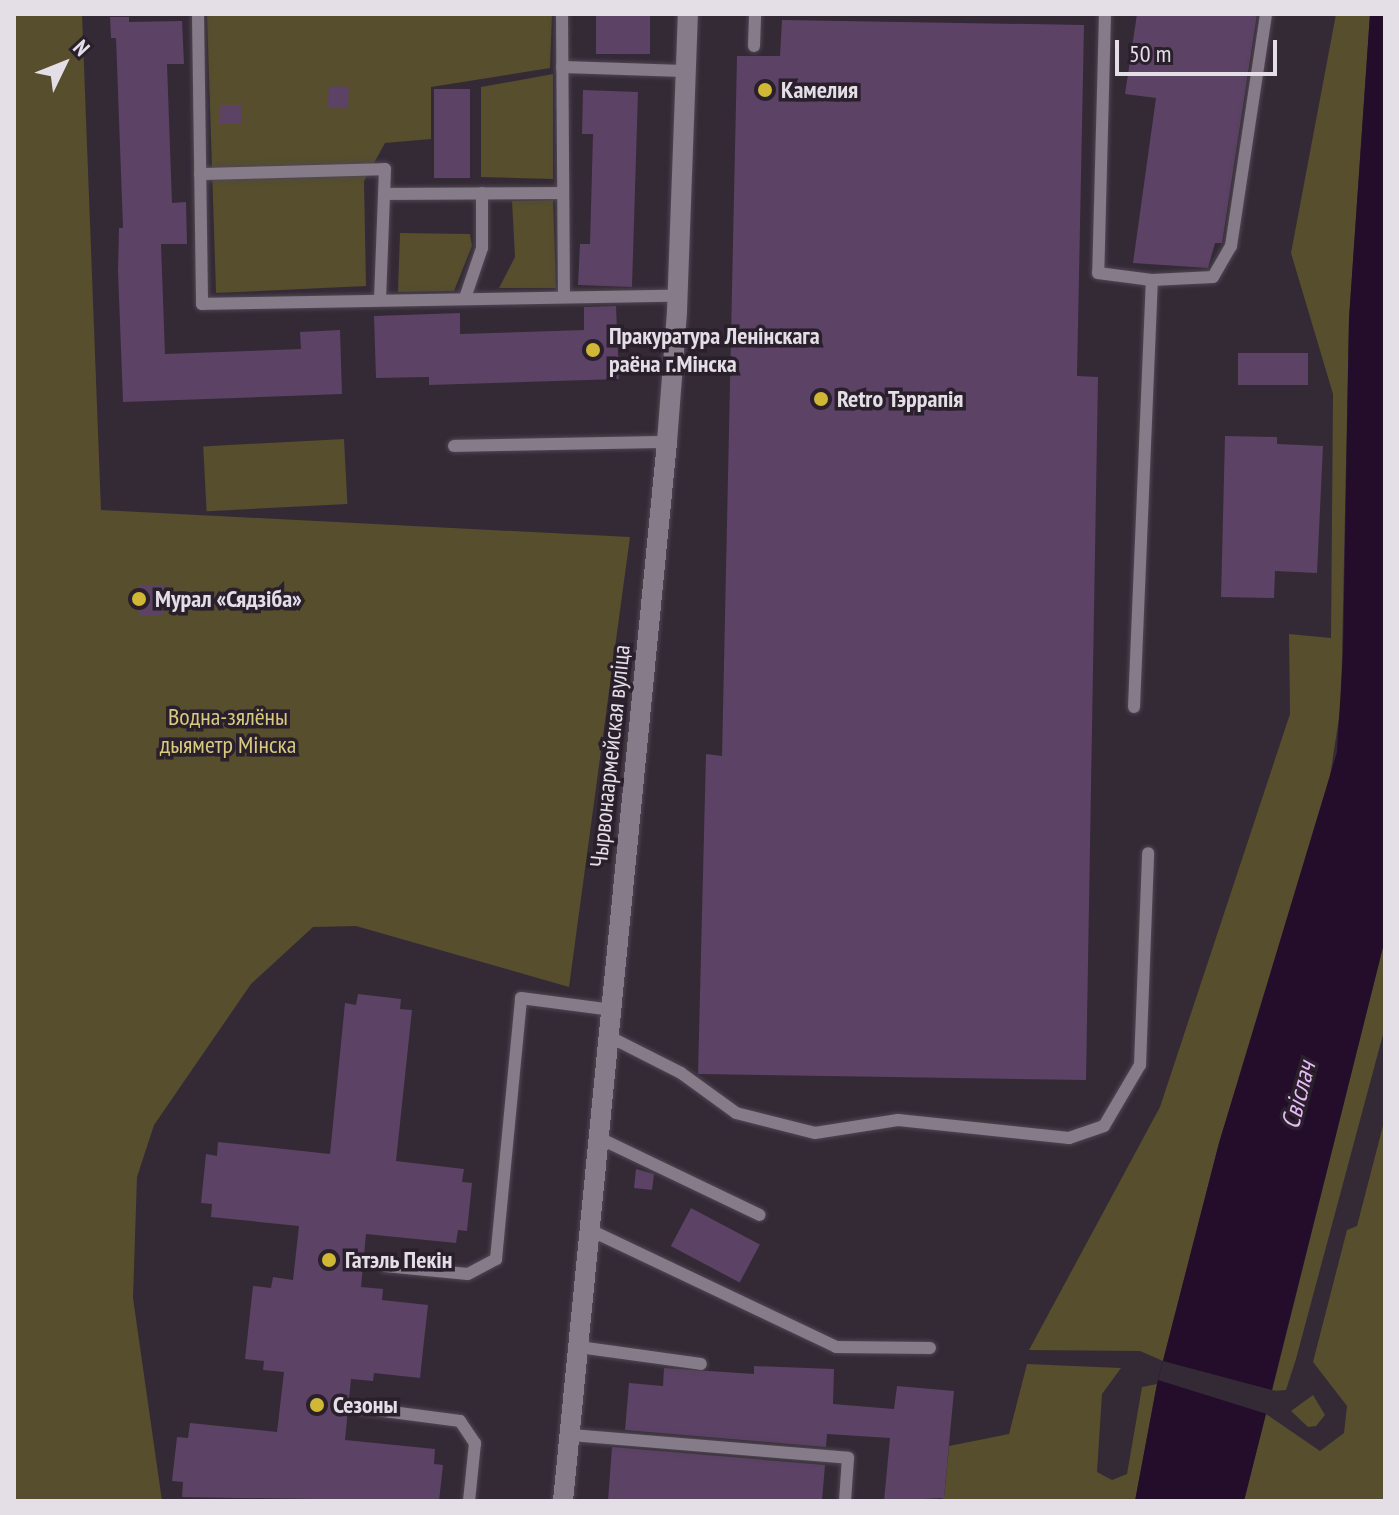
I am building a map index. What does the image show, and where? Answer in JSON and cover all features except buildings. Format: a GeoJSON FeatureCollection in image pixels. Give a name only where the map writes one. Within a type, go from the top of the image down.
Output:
{"type":"FeatureCollection","features":[{"type":"Feature","properties":{"kind":"street","name":"Чырвонаармейская вуліца"},"geometry":{"type":"LineString","coordinates":[[563,1501],[667,442],[677,296],[688,14]]}},
{"type":"Feature","properties":{"kind":"lane"},"geometry":{"type":"LineString","coordinates":[[198,14],[202,304],[677,296]]}},
{"type":"Feature","properties":{"kind":"lane"},"geometry":{"type":"LineString","coordinates":[[562,14],[564,296]]}},
{"type":"Feature","properties":{"kind":"lane"},"geometry":{"type":"LineString","coordinates":[[754,46],[755,14]]}},
{"type":"Feature","properties":{"kind":"lane"},"geometry":{"type":"LineString","coordinates":[[1105,14],[1098,273],[1152,280],[1213,277],[1231,246],[1266,14]]}},
{"type":"Feature","properties":{"kind":"lane"},"geometry":{"type":"LineString","coordinates":[[562,67],[685,71]]}},
{"type":"Feature","properties":{"kind":"lane"},"geometry":{"type":"LineString","coordinates":[[200,174],[385,169],[380,299]]}},
{"type":"Feature","properties":{"kind":"lane"},"geometry":{"type":"LineString","coordinates":[[465,298],[482,248],[482,193]]}},
{"type":"Feature","properties":{"kind":"lane"},"geometry":{"type":"LineString","coordinates":[[384,194],[563,193]]}},
{"type":"Feature","properties":{"kind":"lane"},"geometry":{"type":"LineString","coordinates":[[1134,707],[1152,280]]}},
{"type":"Feature","properties":{"kind":"lane"},"geometry":{"type":"LineString","coordinates":[[454,446],[667,442]]}},
{"type":"Feature","properties":{"kind":"lane"},"geometry":{"type":"LineString","coordinates":[[610,1037],[681,1073],[736,1113],[815,1133],[898,1120],[1069,1138],[1081,1134],[1104,1126],[1140,1065],[1148,853]]}},
{"type":"Feature","properties":{"kind":"lane"},"geometry":{"type":"LineString","coordinates":[[385,1266],[468,1274],[496,1259],[521,998],[612,1010]]}},
{"type":"Feature","properties":{"kind":"lane"},"geometry":{"type":"LineString","coordinates":[[599,1138],[760,1215]]}},
{"type":"Feature","properties":{"kind":"lane"},"geometry":{"type":"LineString","coordinates":[[590,1230],[836,1347],[930,1348]]}},
{"type":"Feature","properties":{"kind":"lane"},"geometry":{"type":"LineString","coordinates":[[579,1347],[701,1364]]}},
{"type":"Feature","properties":{"kind":"lane"},"geometry":{"type":"LineString","coordinates":[[361,1408],[460,1421],[475,1443],[469,1501]]}},
{"type":"Feature","properties":{"kind":"lane"},"geometry":{"type":"LineString","coordinates":[[571,1435],[848,1458],[845,1501]]}},
{"type":"Feature","properties":{"kind":"green space","name":"Водна-зялёны дыяметр Мінска"},"geometry":{"type":"Polygon","coordinates":[[[14,14],[82,14],[101,510],[630,537],[569,987],[356,926],[313,927],[251,984],[154,1125],[137,1177],[133,1298],[162,1501],[14,1501],[14,14]]]}},
{"type":"Feature","properties":{"kind":"green space"},"geometry":{"type":"Polygon","coordinates":[[[207,14],[552,14],[550,68],[431,87],[431,139],[385,143],[364,181],[366,286],[216,293],[207,14]]]}},
{"type":"Feature","properties":{"kind":"green space"},"geometry":{"type":"Polygon","coordinates":[[[1336,14],[1370,14],[1349,319],[1341,705],[1327,796],[1219,1143],[1163,1361],[1140,1351],[1029,1350],[1160,1107],[1290,714],[1289,634],[1331,638],[1333,394],[1291,253],[1336,14]]]}},
{"type":"Feature","properties":{"kind":"green space"},"geometry":{"type":"Polygon","coordinates":[[[553,74],[553,179],[481,177],[481,87],[553,74]]]}},
{"type":"Feature","properties":{"kind":"green space"},"geometry":{"type":"Polygon","coordinates":[[[553,200],[556,288],[499,288],[515,257],[512,201],[553,200]]]}},
{"type":"Feature","properties":{"kind":"green space"},"geometry":{"type":"Polygon","coordinates":[[[400,233],[470,234],[472,246],[454,291],[398,292],[400,233]]]}},
{"type":"Feature","properties":{"kind":"green space"},"geometry":{"type":"Polygon","coordinates":[[[344,439],[347,504],[207,511],[203,446],[344,439]]]}},
{"type":"Feature","properties":{"kind":"green space"},"geometry":{"type":"Polygon","coordinates":[[[1385,939],[1385,1027],[1296,1359],[1286,1390],[1272,1391],[1385,939]]]}},
{"type":"Feature","properties":{"kind":"green space"},"geometry":{"type":"Polygon","coordinates":[[[1385,1118],[1385,1501],[1244,1501],[1266,1414],[1320,1451],[1344,1433],[1347,1406],[1313,1362],[1347,1230],[1357,1226],[1385,1118]]]}},
{"type":"Feature","properties":{"kind":"green space"},"geometry":{"type":"Polygon","coordinates":[[[1027,1364],[1121,1368],[1102,1394],[1097,1472],[1112,1480],[1127,1474],[1142,1387],[1157,1384],[1135,1501],[935,1501],[944,1498],[949,1446],[1009,1434],[1027,1364]]]}},
{"type":"Feature","properties":{"kind":"green space"},"geometry":{"type":"Polygon","coordinates":[[[1313,1395],[1325,1415],[1316,1426],[1308,1427],[1291,1411],[1313,1395]]]}},
{"type":"Feature","properties":{"kind":"water","name":"Свіслач"},"geometry":{"type":"Polygon","coordinates":[[[1370,14],[1385,14],[1385,939],[1244,1501],[1135,1501],[1157,1384],[1219,1143],[1337,752],[1343,654],[1349,319],[1370,14]]]}},
{"type":"Feature","properties":{"kind":"pier"},"geometry":{"type":"Polygon","coordinates":[[[1163,1361],[1276,1391],[1270,1415],[1158,1380],[1163,1361]]]}},
{"type":"Feature","properties":{"kind":"place","name":"Камелия"},"geometry":{"type":"Point","coordinates":[765,90]}},
{"type":"Feature","properties":{"kind":"place","name":"Пракуратура Ленінскага раёна г.Мінска"},"geometry":{"type":"Point","coordinates":[593,350]}},
{"type":"Feature","properties":{"kind":"place","name":"Retro Тэррапія"},"geometry":{"type":"Point","coordinates":[821,399]}},
{"type":"Feature","properties":{"kind":"place","name":"Мурал «Сядзіба»"},"geometry":{"type":"Point","coordinates":[139,599]}},
{"type":"Feature","properties":{"kind":"place","name":"Гатэль Пекін"},"geometry":{"type":"Point","coordinates":[329,1260]}},
{"type":"Feature","properties":{"kind":"place","name":"Сезоны"},"geometry":{"type":"Point","coordinates":[317,1405]}}]}
